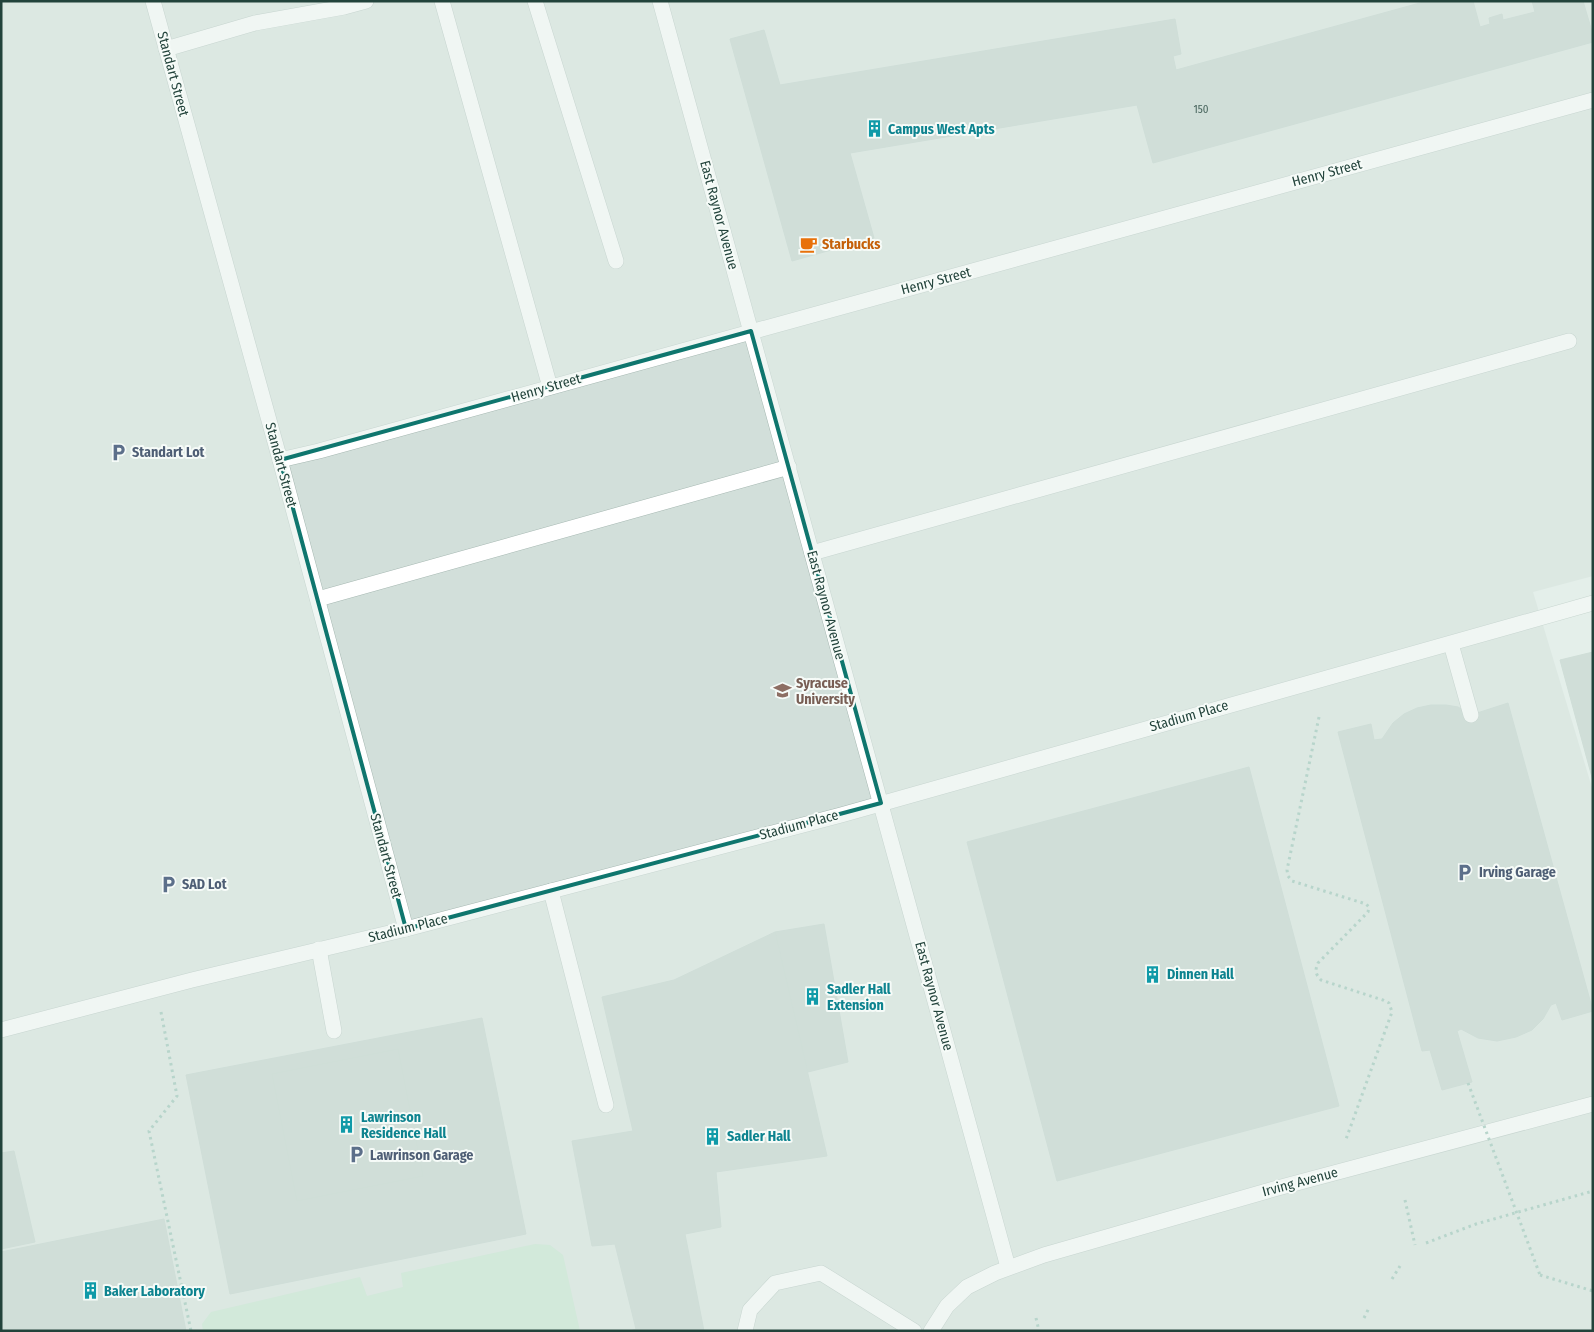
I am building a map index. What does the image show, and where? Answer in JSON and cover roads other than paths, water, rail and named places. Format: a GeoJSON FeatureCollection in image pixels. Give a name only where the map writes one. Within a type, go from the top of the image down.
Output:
{"type":"FeatureCollection","features":[{"type":"Feature","properties":{"kind":"street","name":"Standart Street"},"geometry":{"type":"LineString","coordinates":[[153,1],[318,599],[406,929]]}},
{"type":"Feature","properties":{"kind":"street"},"geometry":{"type":"LineString","coordinates":[[166,49],[255,23],[344,7],[366,1]]}},
{"type":"Feature","properties":{"kind":"street"},"geometry":{"type":"LineString","coordinates":[[442,1],[550,387]]}},
{"type":"Feature","properties":{"kind":"street"},"geometry":{"type":"LineString","coordinates":[[535,1],[616,261]]}},
{"type":"Feature","properties":{"kind":"street","name":"East Raynor Avenue"},"geometry":{"type":"LineString","coordinates":[[660,1],[1008,1267]]}},
{"type":"Feature","properties":{"kind":"street","name":"Henry Street"},"geometry":{"type":"LineString","coordinates":[[280,460],[319,452],[751,331],[1593,100]]}},
{"type":"Feature","properties":{"kind":"street"},"geometry":{"type":"LineString","coordinates":[[812,553],[1569,341]]}},
{"type":"Feature","properties":{"kind":"street"},"geometry":{"type":"LineString","coordinates":[[318,599],[788,467]]}},
{"type":"Feature","properties":{"kind":"street","name":"Stadium Place"},"geometry":{"type":"LineString","coordinates":[[1,1030],[406,929],[881,803],[1593,603]]}},
{"type":"Feature","properties":{"kind":"street"},"geometry":{"type":"LineString","coordinates":[[1451,644],[1471,715]]}},
{"type":"Feature","properties":{"kind":"street"},"geometry":{"type":"LineString","coordinates":[[551,891],[606,1105]]}},
{"type":"Feature","properties":{"kind":"street"},"geometry":{"type":"LineString","coordinates":[[319,950],[334,1031]]}},
{"type":"Feature","properties":{"kind":"street","name":"Irving Avenue"},"geometry":{"type":"LineString","coordinates":[[931,1331],[947,1306],[967,1287],[1008,1267],[1274,1189],[1593,1104]]}},
{"type":"Feature","properties":{"kind":"street"},"geometry":{"type":"LineString","coordinates":[[745,1331],[750,1310],[775,1283],[820,1273],[914,1331]]}},
{"type":"Feature","properties":{"kind":"place","name":"Campus West Apts"},"geometry":{"type":"Point","coordinates":[874,129]}},
{"type":"Feature","properties":{"kind":"place","name":"Starbucks"},"geometry":{"type":"Point","coordinates":[808,244]}},
{"type":"Feature","properties":{"kind":"place","name":"Standart Lot"},"geometry":{"type":"Point","coordinates":[118,452]}},
{"type":"Feature","properties":{"kind":"place","name":"Syracuse University"},"geometry":{"type":"Point","coordinates":[782,691]}},
{"type":"Feature","properties":{"kind":"place","name":"Irving Garage"},"geometry":{"type":"Point","coordinates":[1465,872]}},
{"type":"Feature","properties":{"kind":"place","name":"SAD Lot"},"geometry":{"type":"Point","coordinates":[168,884]}},
{"type":"Feature","properties":{"kind":"place","name":"Dinnen Hall"},"geometry":{"type":"Point","coordinates":[1153,974]}},
{"type":"Feature","properties":{"kind":"place","name":"Sadler Hall Extension"},"geometry":{"type":"Point","coordinates":[813,997]}},
{"type":"Feature","properties":{"kind":"place","name":"Lawrinson Residence Hall"},"geometry":{"type":"Point","coordinates":[347,1125]}},
{"type":"Feature","properties":{"kind":"place","name":"Sadler Hall"},"geometry":{"type":"Point","coordinates":[713,1136]}},
{"type":"Feature","properties":{"kind":"place","name":"Lawrinson Garage"},"geometry":{"type":"Point","coordinates":[356,1155]}},
{"type":"Feature","properties":{"kind":"place","name":"Baker Laboratory"},"geometry":{"type":"Point","coordinates":[90,1291]}}]}
